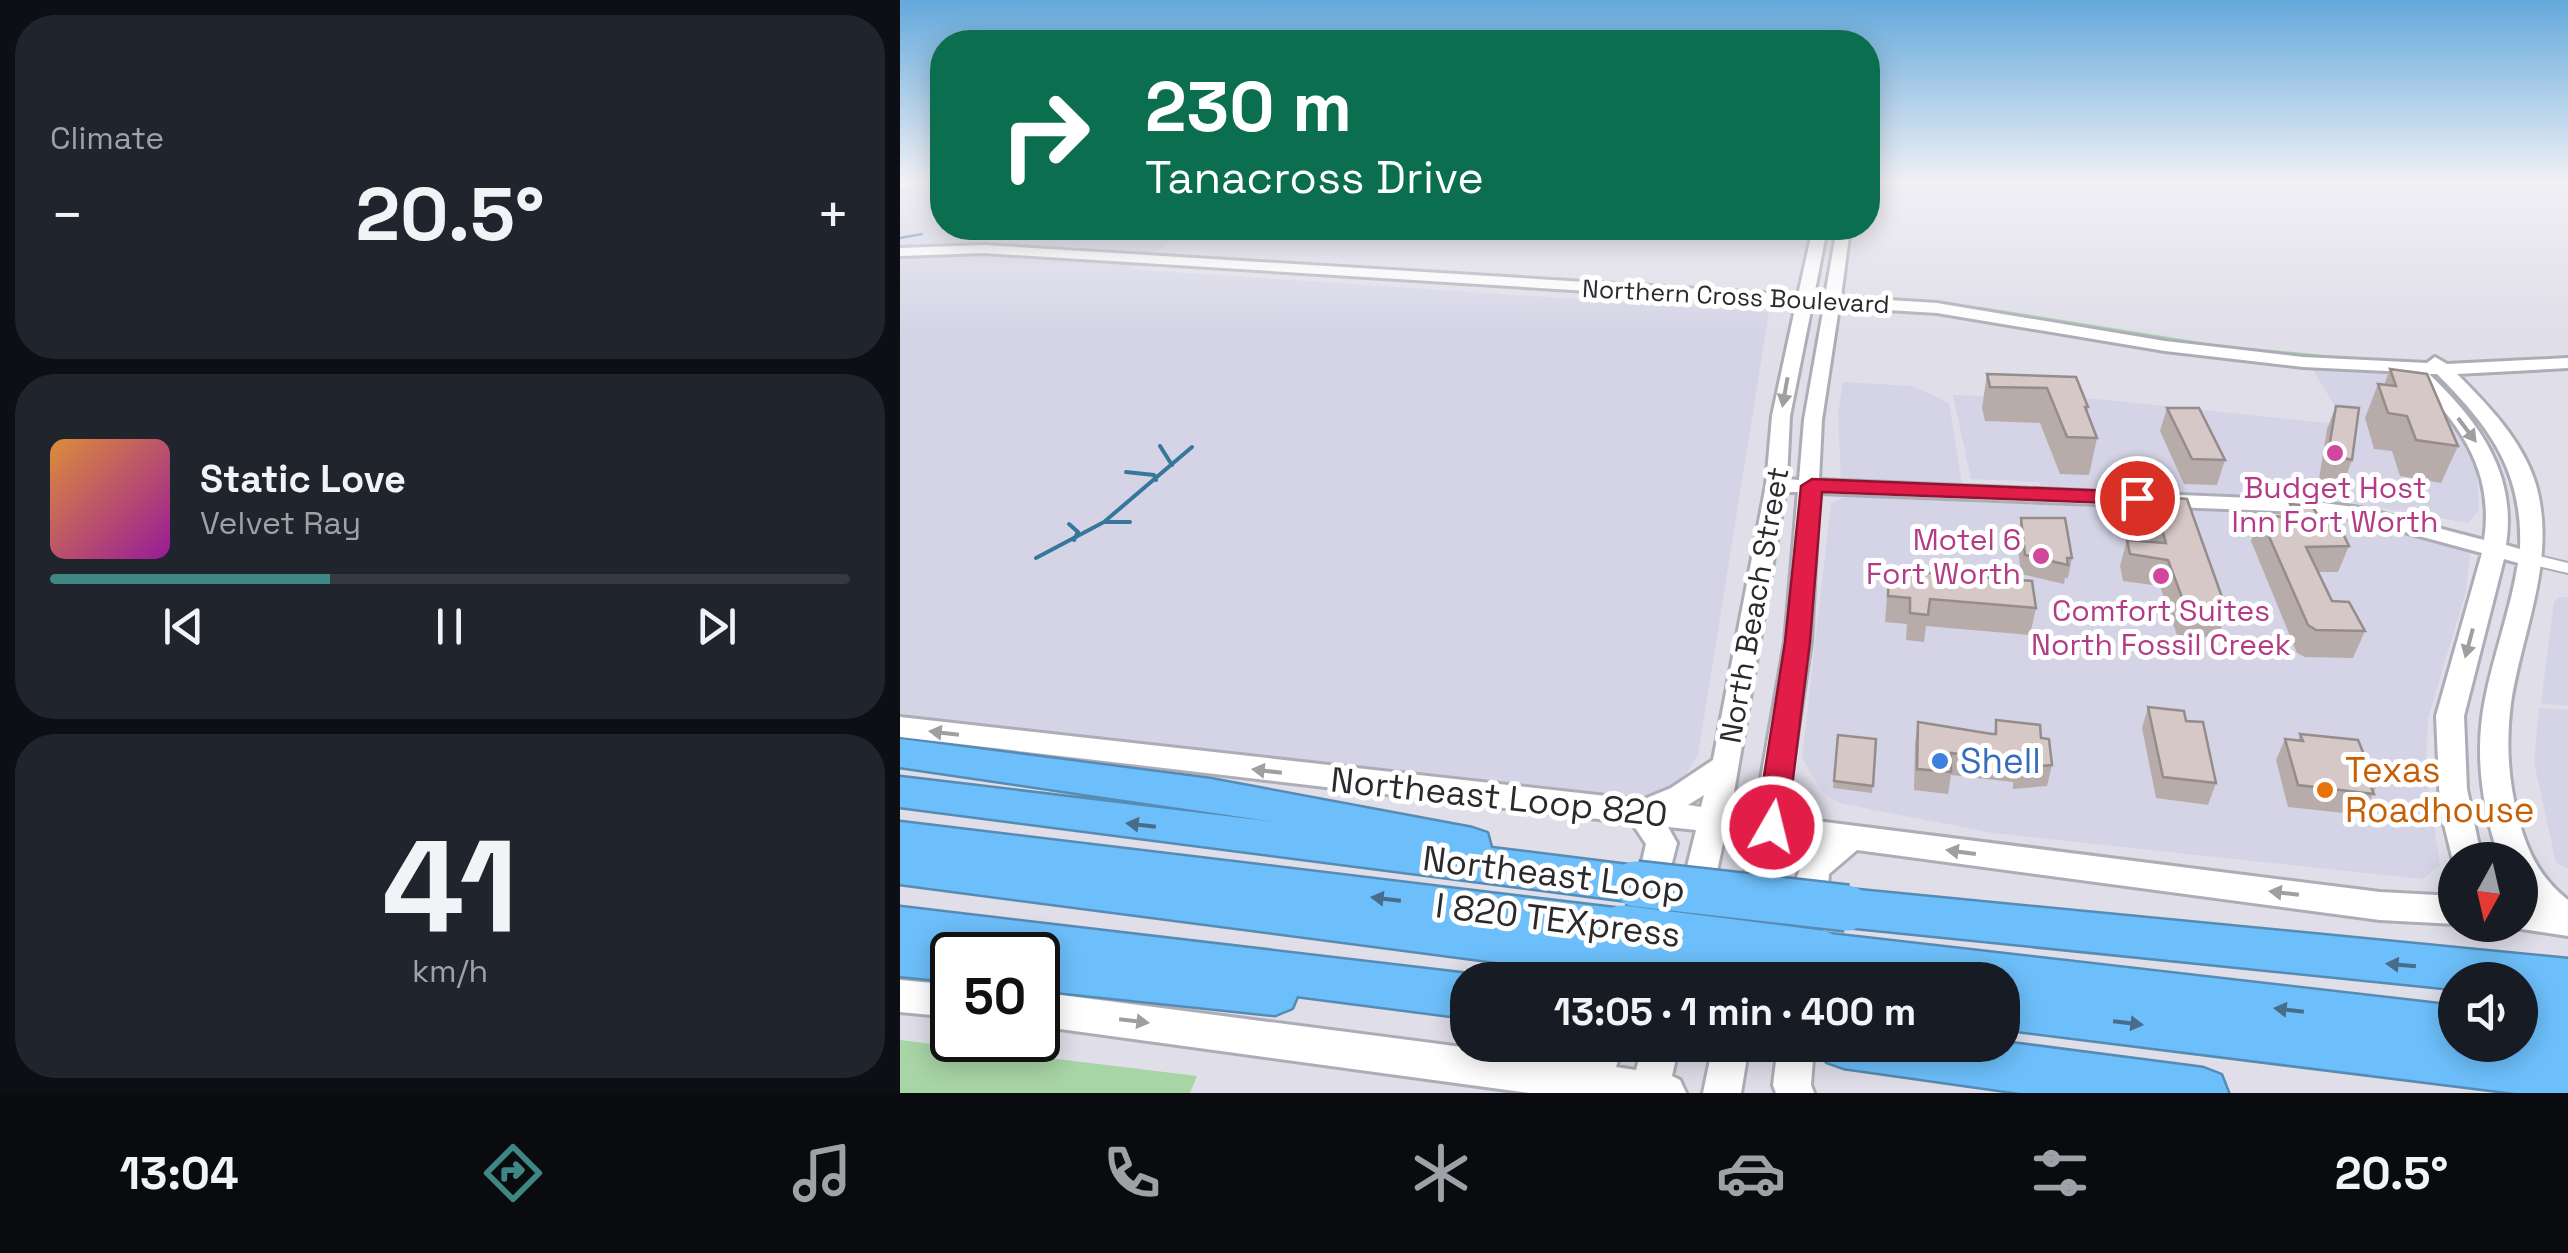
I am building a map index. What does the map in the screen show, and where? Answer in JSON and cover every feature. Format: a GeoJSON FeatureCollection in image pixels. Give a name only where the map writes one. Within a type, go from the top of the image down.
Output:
{"type":"FeatureCollection","features":[{"type":"Feature","properties":{"kind":"highway"},"geometry":{"type":"LineString","coordinates":[[900,752],[1210,794],[1444,841],[1603,863],[1628,883]]}},
{"type":"Feature","properties":{"kind":"highway","name":"Northeast Loop"},"geometry":{"type":"LineString","coordinates":[[900,792],[1847,908],[2568,980]]}},
{"type":"Feature","properties":{"kind":"highway","name":"I 820 TEXpress"},"geometry":{"type":"LineString","coordinates":[[900,838],[1620,955]]}},
{"type":"Feature","properties":{"kind":"highway","name":"I 820 TEXpress"},"geometry":{"type":"LineString","coordinates":[[900,867],[1700,962]]}},
{"type":"Feature","properties":{"kind":"highway"},"geometry":{"type":"LineString","coordinates":[[900,884],[984,894],[1028,884]]}},
{"type":"Feature","properties":{"kind":"highway"},"geometry":{"type":"LineString","coordinates":[[900,926],[1450,994]]}},
{"type":"Feature","properties":{"kind":"highway"},"geometry":{"type":"LineString","coordinates":[[900,956],[930,959]]}},
{"type":"Feature","properties":{"kind":"highway"},"geometry":{"type":"LineString","coordinates":[[1060,971],[1290,994],[1347,982]]}},
{"type":"Feature","properties":{"kind":"highway","name":"I 820 TEXpress"},"geometry":{"type":"LineString","coordinates":[[2020,990],[2438,1026]]}},
{"type":"Feature","properties":{"kind":"highway"},"geometry":{"type":"LineString","coordinates":[[2020,1009],[2568,1075]]}},
{"type":"Feature","properties":{"kind":"highway"},"geometry":{"type":"LineString","coordinates":[[2370,1020],[2438,1013]]}},
{"type":"Feature","properties":{"kind":"highway"},"geometry":{"type":"LineString","coordinates":[[2538,1015],[2568,1017]]}},
{"type":"Feature","properties":{"kind":"highway"},"geometry":{"type":"LineString","coordinates":[[2538,1037],[2568,1040]]}},
{"type":"Feature","properties":{"kind":"highway"},"geometry":{"type":"LineString","coordinates":[[1971,1062],[2203,1093]]}},
{"type":"Feature","properties":{"kind":"street","name":"North Beach Street"},"geometry":{"type":"LineString","coordinates":[[1680,962],[1726,766],[1776,485],[1781,416],[1817,240]]}},
{"type":"Feature","properties":{"kind":"street","name":"North Beach Street"},"geometry":{"type":"LineString","coordinates":[[1746,962],[1772,827],[1798,642],[1812,486],[1813,420],[1842,240]]}},
{"type":"Feature","properties":{"kind":"street","name":"Northern Cross Boulevard"},"geometry":{"type":"LineString","coordinates":[[900,250],[984,248],[1379,271],[1742,296],[1778,303],[1802,302],[1834,290],[1884,300],[1986,304],[2196,339],[2422,363],[2568,363]]}},
{"type":"Feature","properties":{"kind":"street","name":"Northern Cross Boulevard"},"geometry":{"type":"LineString","coordinates":[[1379,271],[1760,288],[1802,302]]}},
{"type":"Feature","properties":{"kind":"street"},"geometry":{"type":"LineString","coordinates":[[1760,288],[1798,282],[1810,273]]}},
{"type":"Feature","properties":{"kind":"street"},"geometry":{"type":"LineString","coordinates":[[1826,338],[1845,312],[1884,300]]}},
{"type":"Feature","properties":{"kind":"street","name":"Northern Cross Boulevard"},"geometry":{"type":"LineString","coordinates":[[2422,363],[2568,351]]}},
{"type":"Feature","properties":{"kind":"street"},"geometry":{"type":"LineString","coordinates":[[2422,363],[2486,458],[2496,492],[2494,548],[2450,717],[2460,842]]}},
{"type":"Feature","properties":{"kind":"street"},"geometry":{"type":"LineString","coordinates":[[2422,363],[2478,408],[2518,466],[2529,504],[2531,558],[2494,732],[2499,800],[2511,842]]}},
{"type":"Feature","properties":{"kind":"street"},"geometry":{"type":"LineString","coordinates":[[1776,485],[2302,506],[2360,514],[2568,568]]}},
{"type":"Feature","properties":{"kind":"street"},"geometry":{"type":"LineString","coordinates":[[2450,717],[2494,732]]}},
{"type":"Feature","properties":{"kind":"street","name":"Northeast Loop 820"},"geometry":{"type":"LineString","coordinates":[[900,727],[1772,827],[2367,904],[2438,909]]}},
{"type":"Feature","properties":{"kind":"street"},"geometry":{"type":"LineString","coordinates":[[1620,955],[1663,850],[1642,813],[1681,796],[1726,766]]}},
{"type":"Feature","properties":{"kind":"street"},"geometry":{"type":"LineString","coordinates":[[1805,962],[1814,868],[1850,838]]}},
{"type":"Feature","properties":{"kind":"street"},"geometry":{"type":"LineString","coordinates":[[2538,893],[2568,921]]}},
{"type":"Feature","properties":{"kind":"street"},"geometry":{"type":"LineString","coordinates":[[2538,918],[2568,921]]}},
{"type":"Feature","properties":{"kind":"street"},"geometry":{"type":"LineString","coordinates":[[900,996],[930,999]]}},
{"type":"Feature","properties":{"kind":"street"},"geometry":{"type":"LineString","coordinates":[[1060,1013],[1244,1034],[1655,1092],[1659,1062]]}},
{"type":"Feature","properties":{"kind":"street"},"geometry":{"type":"LineString","coordinates":[[1503,1072],[1589,1073],[1599,1062]]}},
{"type":"Feature","properties":{"kind":"street"},"geometry":{"type":"LineString","coordinates":[[1722,1093],[1728,1062]]}},
{"type":"Feature","properties":{"kind":"street"},"geometry":{"type":"LineString","coordinates":[[1794,1062],[1792,1085],[1796,1093]]}},
{"type":"Feature","properties":{"kind":"street"},"geometry":{"type":"LineString","coordinates":[[1503,1072],[1542,1093]]}},
{"type":"Feature","properties":{"kind":"shaded area"},"geometry":{"type":"Polygon","coordinates":[[[900,234],[930,234],[930,240],[1173,240],[1130,269],[1769,312],[1698,755],[1682,781],[1657,795],[1634,800],[900,717],[900,234]]]}},
{"type":"Feature","properties":{"kind":"shaded area"},"geometry":{"type":"Polygon","coordinates":[[[2312,368],[2400,372],[2414,378],[2462,433],[2477,471],[2479,510],[2468,523],[2325,498],[2041,487],[2039,482],[1971,479],[1953,395],[2097,399],[2346,425],[2312,368]]]}},
{"type":"Feature","properties":{"kind":"shaded area"},"geometry":{"type":"Polygon","coordinates":[[[1843,382],[1913,386],[1949,403],[1962,485],[1841,478],[1838,413],[1843,382]]]}},
{"type":"Feature","properties":{"kind":"shaded area"},"geometry":{"type":"Polygon","coordinates":[[[1845,496],[2231,511],[2351,520],[2471,547],[2466,592],[2428,718],[2426,769],[2438,867],[2422,879],[1993,833],[1839,803],[1822,791],[1802,758],[1831,503],[1845,496]]]}},
{"type":"Feature","properties":{"kind":"shaded area"},"geometry":{"type":"Polygon","coordinates":[[[2559,597],[2568,597],[2568,706],[2541,703],[2554,602],[2559,597]]]}},
{"type":"Feature","properties":{"kind":"shaded area"},"geometry":{"type":"Polygon","coordinates":[[[2539,708],[2568,710],[2568,869],[2556,863],[2534,762],[2539,708]]]}},
{"type":"Feature","properties":{"kind":"green space"},"geometry":{"type":"Polygon","coordinates":[[[1850,298],[1982,307],[2219,345],[2399,362],[2221,351],[2005,314],[1850,298]]]}},
{"type":"Feature","properties":{"kind":"green space"},"geometry":{"type":"Polygon","coordinates":[[[900,1040],[930,1044],[930,1062],[1060,1059],[1197,1076],[1190,1093],[900,1093],[900,1040]]]}},
{"type":"Feature","properties":{"kind":"building"},"geometry":{"type":"Polygon","coordinates":[[[2390,369],[2427,374],[2458,446],[2416,440],[2407,416],[2388,413],[2378,384],[2396,386],[2390,369]]]}},
{"type":"Feature","properties":{"kind":"building"},"geometry":{"type":"Polygon","coordinates":[[[1987,374],[2076,377],[2097,438],[2067,437],[2047,388],[1990,387],[1987,374]]]}},
{"type":"Feature","properties":{"kind":"building"},"geometry":{"type":"Polygon","coordinates":[[[2336,406],[2359,408],[2352,460],[2328,454],[2336,406]]]}},
{"type":"Feature","properties":{"kind":"building"},"geometry":{"type":"Polygon","coordinates":[[[2167,408],[2199,408],[2225,460],[2192,459],[2167,408]]]}},
{"type":"Feature","properties":{"kind":"building"},"geometry":{"type":"Polygon","coordinates":[[[2152,496],[2187,499],[2227,611],[2186,608],[2168,560],[2130,554],[2127,540],[2166,543],[2152,496]]]}},
{"type":"Feature","properties":{"kind":"building"},"geometry":{"type":"Polygon","coordinates":[[[2290,504],[2312,506],[2321,520],[2338,523],[2349,546],[2306,547],[2332,601],[2349,602],[2365,631],[2316,630],[2308,625],[2260,516],[2296,517],[2290,504]]]}},
{"type":"Feature","properties":{"kind":"building"},"geometry":{"type":"Polygon","coordinates":[[[2021,518],[2065,518],[2072,558],[2067,558],[2068,565],[2025,555],[2021,518]]]}},
{"type":"Feature","properties":{"kind":"building"},"geometry":{"type":"Polygon","coordinates":[[[1889,570],[2032,581],[2036,608],[1930,599],[1928,615],[1910,613],[1910,598],[1888,596],[1889,570]]]}},
{"type":"Feature","properties":{"kind":"building"},"geometry":{"type":"Polygon","coordinates":[[[2148,707],[2184,711],[2186,721],[2203,722],[2216,783],[2163,777],[2148,707]]]}},
{"type":"Feature","properties":{"kind":"building"},"geometry":{"type":"Polygon","coordinates":[[[1996,720],[2040,725],[2041,738],[2049,739],[2052,765],[2018,768],[2018,761],[1951,753],[1951,772],[1917,769],[1918,722],[1996,734],[1996,720]]]}},
{"type":"Feature","properties":{"kind":"building"},"geometry":{"type":"Polygon","coordinates":[[[2300,734],[2358,740],[2367,762],[2375,763],[2381,777],[2366,775],[2374,794],[2298,785],[2285,739],[2303,741],[2300,734]]]}},
{"type":"Feature","properties":{"kind":"building","name":"Shell"},"geometry":{"type":"Polygon","coordinates":[[[1838,735],[1876,739],[1873,786],[1834,781],[1838,735]]]}},
{"type":"Feature","properties":{"kind":"waterway"},"geometry":{"type":"LineString","coordinates":[[900,238],[922,234]]}},
{"type":"Feature","properties":{"kind":"waterway"},"geometry":{"type":"LineString","coordinates":[[1160,446],[1172,464]]}},
{"type":"Feature","properties":{"kind":"waterway"},"geometry":{"type":"LineString","coordinates":[[1172,464],[1192,447]]}},
{"type":"Feature","properties":{"kind":"waterway"},"geometry":{"type":"LineString","coordinates":[[1155,478],[1172,464]]}},
{"type":"Feature","properties":{"kind":"waterway"},"geometry":{"type":"LineString","coordinates":[[1126,472],[1155,478]]}},
{"type":"Feature","properties":{"kind":"waterway"},"geometry":{"type":"LineString","coordinates":[[1104,522],[1155,478]]}},
{"type":"Feature","properties":{"kind":"waterway"},"geometry":{"type":"LineString","coordinates":[[1075,537],[1104,522]]}},
{"type":"Feature","properties":{"kind":"waterway"},"geometry":{"type":"LineString","coordinates":[[1104,522],[1130,522]]}},
{"type":"Feature","properties":{"kind":"waterway"},"geometry":{"type":"LineString","coordinates":[[1069,524],[1078,532],[1075,537]]}},
{"type":"Feature","properties":{"kind":"waterway"},"geometry":{"type":"LineString","coordinates":[[1036,558],[1075,537]]}},
{"type":"Feature","properties":{"kind":"place","name":"Budget Host Inn Fort Worth"},"geometry":{"type":"Point","coordinates":[2335,453]}},
{"type":"Feature","properties":{"kind":"place","name":"Motel 6 Fort Worth"},"geometry":{"type":"Point","coordinates":[2041,556]}},
{"type":"Feature","properties":{"kind":"place","name":"Comfort Suites North Fossil Creek"},"geometry":{"type":"Point","coordinates":[2161,576]}},
{"type":"Feature","properties":{"kind":"place","name":"Shell"},"geometry":{"type":"Point","coordinates":[1940,761]}},
{"type":"Feature","properties":{"kind":"place","name":"Texas Roadhouse"},"geometry":{"type":"Point","coordinates":[2325,790]}},
{"type":"Feature","properties":{"kind":"route"},"geometry":{"type":"LineString","coordinates":[[1772,827],[1798,642],[1812,486],[2137,498]]}}]}
